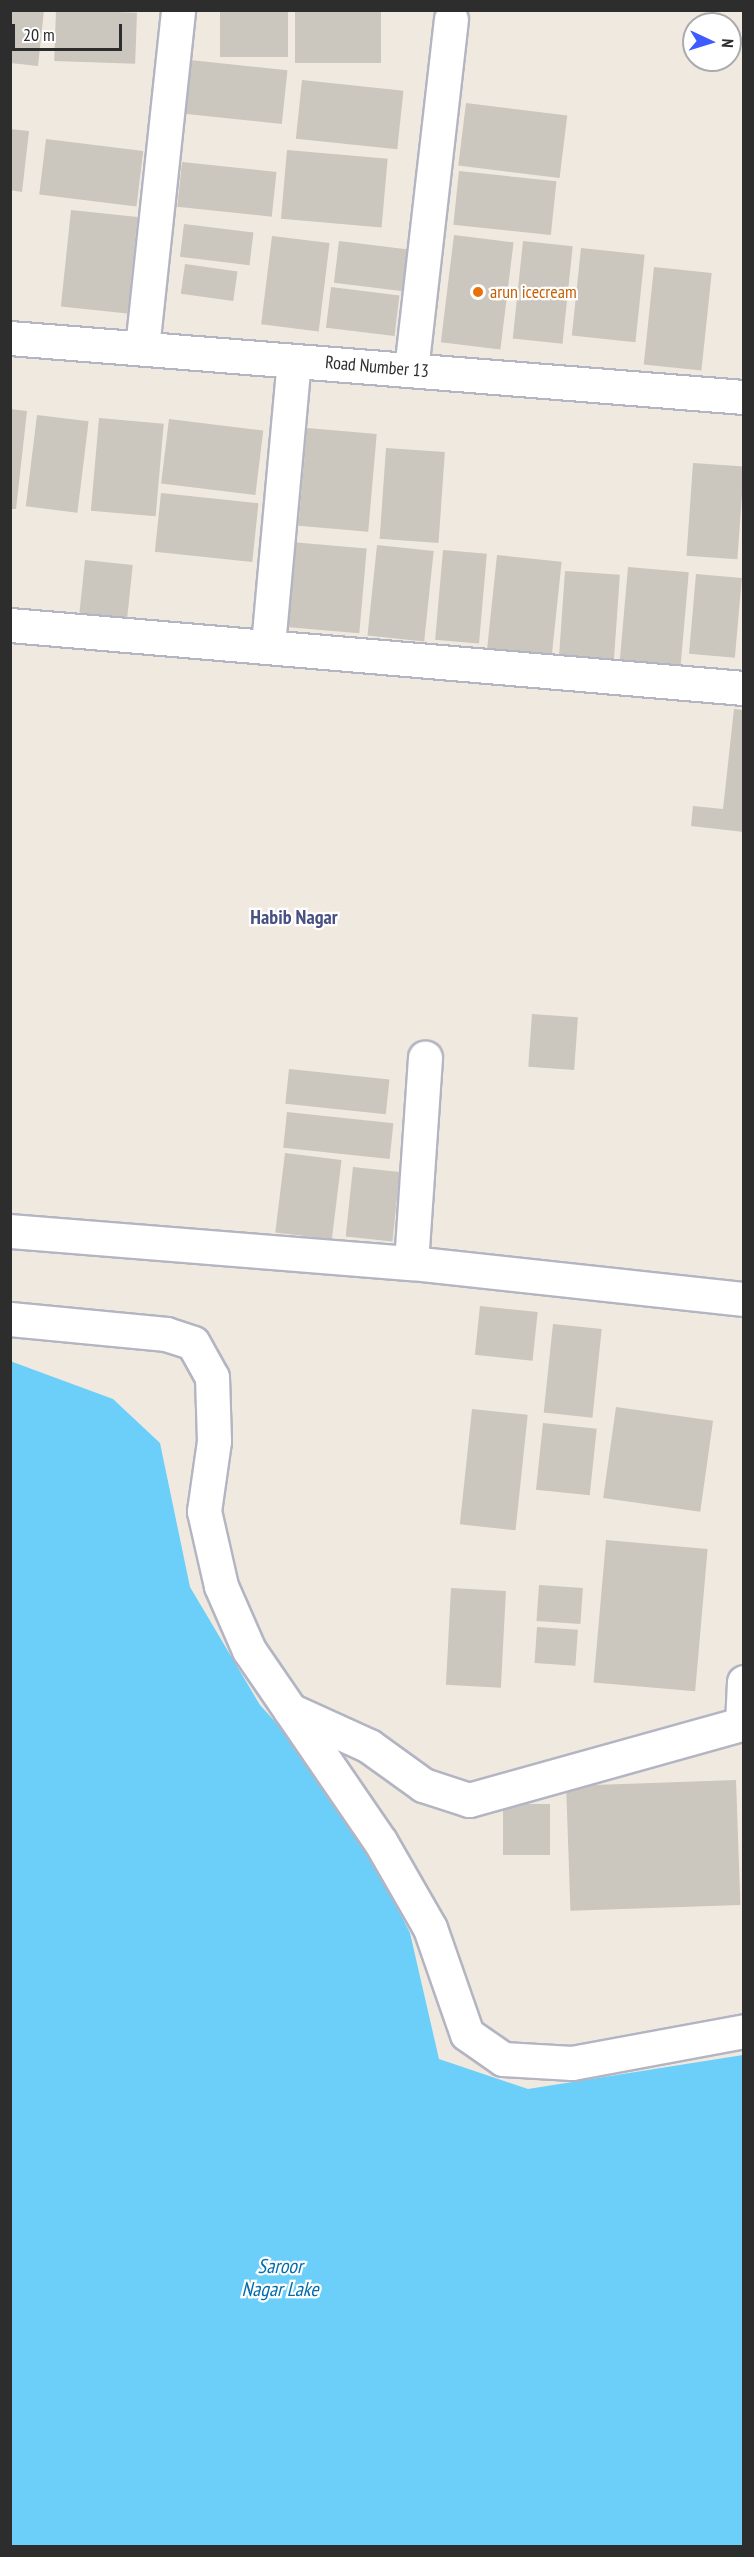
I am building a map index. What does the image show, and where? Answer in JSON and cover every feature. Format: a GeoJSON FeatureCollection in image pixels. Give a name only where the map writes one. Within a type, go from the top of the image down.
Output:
{"type":"FeatureCollection","features":[{"type":"Feature","properties":{"kind":"street"},"geometry":{"type":"LineString","coordinates":[[142,348],[178,10]]}},
{"type":"Feature","properties":{"kind":"street"},"geometry":{"type":"LineString","coordinates":[[411,370],[451,19]]}},
{"type":"Feature","properties":{"kind":"street","name":"Road Number 13"},"geometry":{"type":"LineString","coordinates":[[10,338],[744,397]]}},
{"type":"Feature","properties":{"kind":"street"},"geometry":{"type":"LineString","coordinates":[[268,645],[294,361]]}},
{"type":"Feature","properties":{"kind":"street"},"geometry":{"type":"LineString","coordinates":[[10,625],[268,645],[744,688]]}},
{"type":"Feature","properties":{"kind":"street"},"geometry":{"type":"LineString","coordinates":[[411,1263],[425,1057]]}},
{"type":"Feature","properties":{"kind":"street"},"geometry":{"type":"LineString","coordinates":[[10,1231],[411,1263],[744,1299]]}},
{"type":"Feature","properties":{"kind":"street"},"geometry":{"type":"LineString","coordinates":[[10,1319],[166,1334],[194,1343],[212,1377],[214,1441],[204,1511],[221,1586],[249,1650],[380,1841],[430,1928],[467,2034],[503,2059],[572,2063],[744,2031]]}},
{"type":"Feature","properties":{"kind":"street"},"geometry":{"type":"LineString","coordinates":[[290,1710],[369,1746],[423,1785],[469,1800],[743,1723],[744,1683]]}},
{"type":"Feature","properties":{"kind":"water","name":"Saroor Nagar Lake"},"geometry":{"type":"Polygon","coordinates":[[[10,1361],[113,1399],[160,1443],[190,1587],[260,1705],[338,1791],[410,1933],[439,2059],[528,2089],[743,2055],[743,2546],[11,2546],[10,1361]]]}},
{"type":"Feature","properties":{"kind":"building"},"geometry":{"type":"Polygon","coordinates":[[[10,10],[44,10],[38,66],[10,63],[10,10]]]}},
{"type":"Feature","properties":{"kind":"building"},"geometry":{"type":"Polygon","coordinates":[[[56,10],[137,13],[135,64],[54,61],[56,10]]]}},
{"type":"Feature","properties":{"kind":"building"},"geometry":{"type":"Polygon","coordinates":[[[220,10],[288,10],[288,57],[220,57],[220,10]]]}},
{"type":"Feature","properties":{"kind":"building"},"geometry":{"type":"Polygon","coordinates":[[[295,10],[381,10],[381,63],[295,63],[295,10]]]}},
{"type":"Feature","properties":{"kind":"building"},"geometry":{"type":"Polygon","coordinates":[[[190,60],[287,70],[282,124],[184,114],[190,60]]]}},
{"type":"Feature","properties":{"kind":"building"},"geometry":{"type":"Polygon","coordinates":[[[302,80],[403,91],[397,149],[296,139],[302,80]]]}},
{"type":"Feature","properties":{"kind":"building"},"geometry":{"type":"Polygon","coordinates":[[[466,103],[567,115],[560,178],[458,166],[466,103]]]}},
{"type":"Feature","properties":{"kind":"building"},"geometry":{"type":"Polygon","coordinates":[[[10,129],[29,131],[22,192],[10,190],[10,129]]]}},
{"type":"Feature","properties":{"kind":"building"},"geometry":{"type":"Polygon","coordinates":[[[46,139],[143,151],[136,207],[39,195],[46,139]]]}},
{"type":"Feature","properties":{"kind":"building"},"geometry":{"type":"Polygon","coordinates":[[[287,150],[388,159],[382,228],[281,219],[287,150]]]}},
{"type":"Feature","properties":{"kind":"building"},"geometry":{"type":"Polygon","coordinates":[[[182,162],[276,172],[272,217],[177,207],[182,162]]]}},
{"type":"Feature","properties":{"kind":"building"},"geometry":{"type":"Polygon","coordinates":[[[459,171],[556,181],[551,235],[453,225],[459,171]]]}},
{"type":"Feature","properties":{"kind":"building"},"geometry":{"type":"Polygon","coordinates":[[[71,210],[138,217],[127,313],[61,306],[71,210]]]}},
{"type":"Feature","properties":{"kind":"building"},"geometry":{"type":"Polygon","coordinates":[[[184,224],[253,233],[249,265],[180,257],[184,224]]]}},
{"type":"Feature","properties":{"kind":"building","name":"arun icecream"},"geometry":{"type":"Polygon","coordinates":[[[454,235],[514,242],[500,350],[441,342],[454,235]]]}},
{"type":"Feature","properties":{"kind":"building"},"geometry":{"type":"Polygon","coordinates":[[[272,236],[330,243],[319,331],[261,324],[272,236]]]}},
{"type":"Feature","properties":{"kind":"building"},"geometry":{"type":"Polygon","coordinates":[[[339,241],[408,250],[403,291],[334,283],[339,241]]]}},
{"type":"Feature","properties":{"kind":"building"},"geometry":{"type":"Polygon","coordinates":[[[523,241],[573,246],[562,344],[513,338],[523,241]]]}},
{"type":"Feature","properties":{"kind":"building"},"geometry":{"type":"Polygon","coordinates":[[[581,248],[645,255],[635,342],[572,336],[581,248]]]}},
{"type":"Feature","properties":{"kind":"building"},"geometry":{"type":"Polygon","coordinates":[[[185,264],[237,271],[233,301],[181,294],[185,264]]]}},
{"type":"Feature","properties":{"kind":"building"},"geometry":{"type":"Polygon","coordinates":[[[654,267],[712,273],[701,371],[644,364],[654,267]]]}},
{"type":"Feature","properties":{"kind":"building"},"geometry":{"type":"Polygon","coordinates":[[[331,287],[399,295],[394,336],[326,328],[331,287]]]}},
{"type":"Feature","properties":{"kind":"building"},"geometry":{"type":"Polygon","coordinates":[[[10,409],[27,411],[16,509],[10,509],[10,409]]]}},
{"type":"Feature","properties":{"kind":"building"},"geometry":{"type":"Polygon","coordinates":[[[37,415],[89,421],[77,513],[26,506],[37,415]]]}},
{"type":"Feature","properties":{"kind":"building"},"geometry":{"type":"Polygon","coordinates":[[[99,418],[164,424],[156,516],[91,511],[99,418]]]}},
{"type":"Feature","properties":{"kind":"building"},"geometry":{"type":"Polygon","coordinates":[[[169,419],[263,431],[255,495],[161,484],[169,419]]]}},
{"type":"Feature","properties":{"kind":"building"},"geometry":{"type":"Polygon","coordinates":[[[307,428],[377,434],[368,532],[298,526],[307,428]]]}},
{"type":"Feature","properties":{"kind":"building"},"geometry":{"type":"Polygon","coordinates":[[[386,448],[445,452],[439,543],[380,539],[386,448]]]}},
{"type":"Feature","properties":{"kind":"building"},"geometry":{"type":"Polygon","coordinates":[[[693,463],[744,467],[737,559],[687,556],[693,463]]]}},
{"type":"Feature","properties":{"kind":"building"},"geometry":{"type":"Polygon","coordinates":[[[161,493],[258,503],[252,562],[155,552],[161,493]]]}},
{"type":"Feature","properties":{"kind":"building"},"geometry":{"type":"Polygon","coordinates":[[[291,542],[367,549],[359,633],[284,627],[291,542]]]}},
{"type":"Feature","properties":{"kind":"building"},"geometry":{"type":"Polygon","coordinates":[[[377,545],[434,551],[424,641],[367,636],[377,545]]]}},
{"type":"Feature","properties":{"kind":"building"},"geometry":{"type":"Polygon","coordinates":[[[443,550],[487,554],[479,643],[435,640],[443,550]]]}},
{"type":"Feature","properties":{"kind":"building"},"geometry":{"type":"Polygon","coordinates":[[[497,555],[562,562],[552,657],[487,650],[497,555]]]}},
{"type":"Feature","properties":{"kind":"building"},"geometry":{"type":"Polygon","coordinates":[[[85,560],[133,565],[126,626],[79,621],[85,560]]]}},
{"type":"Feature","properties":{"kind":"building"},"geometry":{"type":"Polygon","coordinates":[[[628,567],[689,572],[680,673],[619,668],[628,567]]]}},
{"type":"Feature","properties":{"kind":"building"},"geometry":{"type":"Polygon","coordinates":[[[565,571],[620,575],[614,660],[559,656],[565,571]]]}},
{"type":"Feature","properties":{"kind":"building"},"geometry":{"type":"Polygon","coordinates":[[[696,574],[742,578],[735,658],[689,654],[696,574]]]}},
{"type":"Feature","properties":{"kind":"building"},"geometry":{"type":"Polygon","coordinates":[[[734,709],[744,710],[744,832],[691,826],[693,806],[723,809],[734,709]]]}},
{"type":"Feature","properties":{"kind":"building"},"geometry":{"type":"Polygon","coordinates":[[[532,1014],[578,1017],[574,1070],[528,1067],[532,1014]]]}},
{"type":"Feature","properties":{"kind":"building"},"geometry":{"type":"Polygon","coordinates":[[[289,1069],[389,1080],[386,1114],[285,1104],[289,1069]]]}},
{"type":"Feature","properties":{"kind":"building"},"geometry":{"type":"Polygon","coordinates":[[[287,1112],[393,1123],[390,1159],[283,1148],[287,1112]]]}},
{"type":"Feature","properties":{"kind":"building"},"geometry":{"type":"Polygon","coordinates":[[[285,1153],[342,1160],[332,1239],[275,1232],[285,1153]]]}},
{"type":"Feature","properties":{"kind":"building"},"geometry":{"type":"Polygon","coordinates":[[[353,1167],[400,1172],[392,1242],[346,1237],[353,1167]]]}},
{"type":"Feature","properties":{"kind":"building"},"geometry":{"type":"Polygon","coordinates":[[[480,1306],[538,1312],[533,1361],[475,1355],[480,1306]]]}},
{"type":"Feature","properties":{"kind":"building"},"geometry":{"type":"Polygon","coordinates":[[[553,1324],[602,1329],[592,1418],[544,1413],[553,1324]]]}},
{"type":"Feature","properties":{"kind":"building"},"geometry":{"type":"Polygon","coordinates":[[[616,1407],[713,1421],[700,1512],[603,1498],[616,1407]]]}},
{"type":"Feature","properties":{"kind":"building"},"geometry":{"type":"Polygon","coordinates":[[[472,1409],[528,1415],[516,1530],[460,1524],[472,1409]]]}},
{"type":"Feature","properties":{"kind":"building"},"geometry":{"type":"Polygon","coordinates":[[[543,1423],[597,1429],[590,1495],[536,1490],[543,1423]]]}},
{"type":"Feature","properties":{"kind":"building"},"geometry":{"type":"Polygon","coordinates":[[[606,1540],[708,1549],[695,1691],[594,1682],[606,1540]]]}},
{"type":"Feature","properties":{"kind":"building"},"geometry":{"type":"Polygon","coordinates":[[[539,1585],[583,1588],[580,1624],[536,1621],[539,1585]]]}},
{"type":"Feature","properties":{"kind":"building"},"geometry":{"type":"Polygon","coordinates":[[[451,1588],[506,1591],[501,1688],[446,1685],[451,1588]]]}},
{"type":"Feature","properties":{"kind":"building"},"geometry":{"type":"Polygon","coordinates":[[[537,1627],[578,1630],[575,1666],[534,1663],[537,1627]]]}},
{"type":"Feature","properties":{"kind":"building"},"geometry":{"type":"Polygon","coordinates":[[[736,1780],[740,1905],[570,1911],[566,1786],[736,1780]]]}},
{"type":"Feature","properties":{"kind":"building"},"geometry":{"type":"Polygon","coordinates":[[[503,1804],[550,1804],[550,1855],[503,1855],[503,1804]]]}},
{"type":"Feature","properties":{"kind":"place","name":"arun icecream"},"geometry":{"type":"Point","coordinates":[478,292]}},
{"type":"Feature","properties":{"kind":"district","name":"Habib Nagar"},"geometry":{"type":"Point","coordinates":[294,917]}}]}
